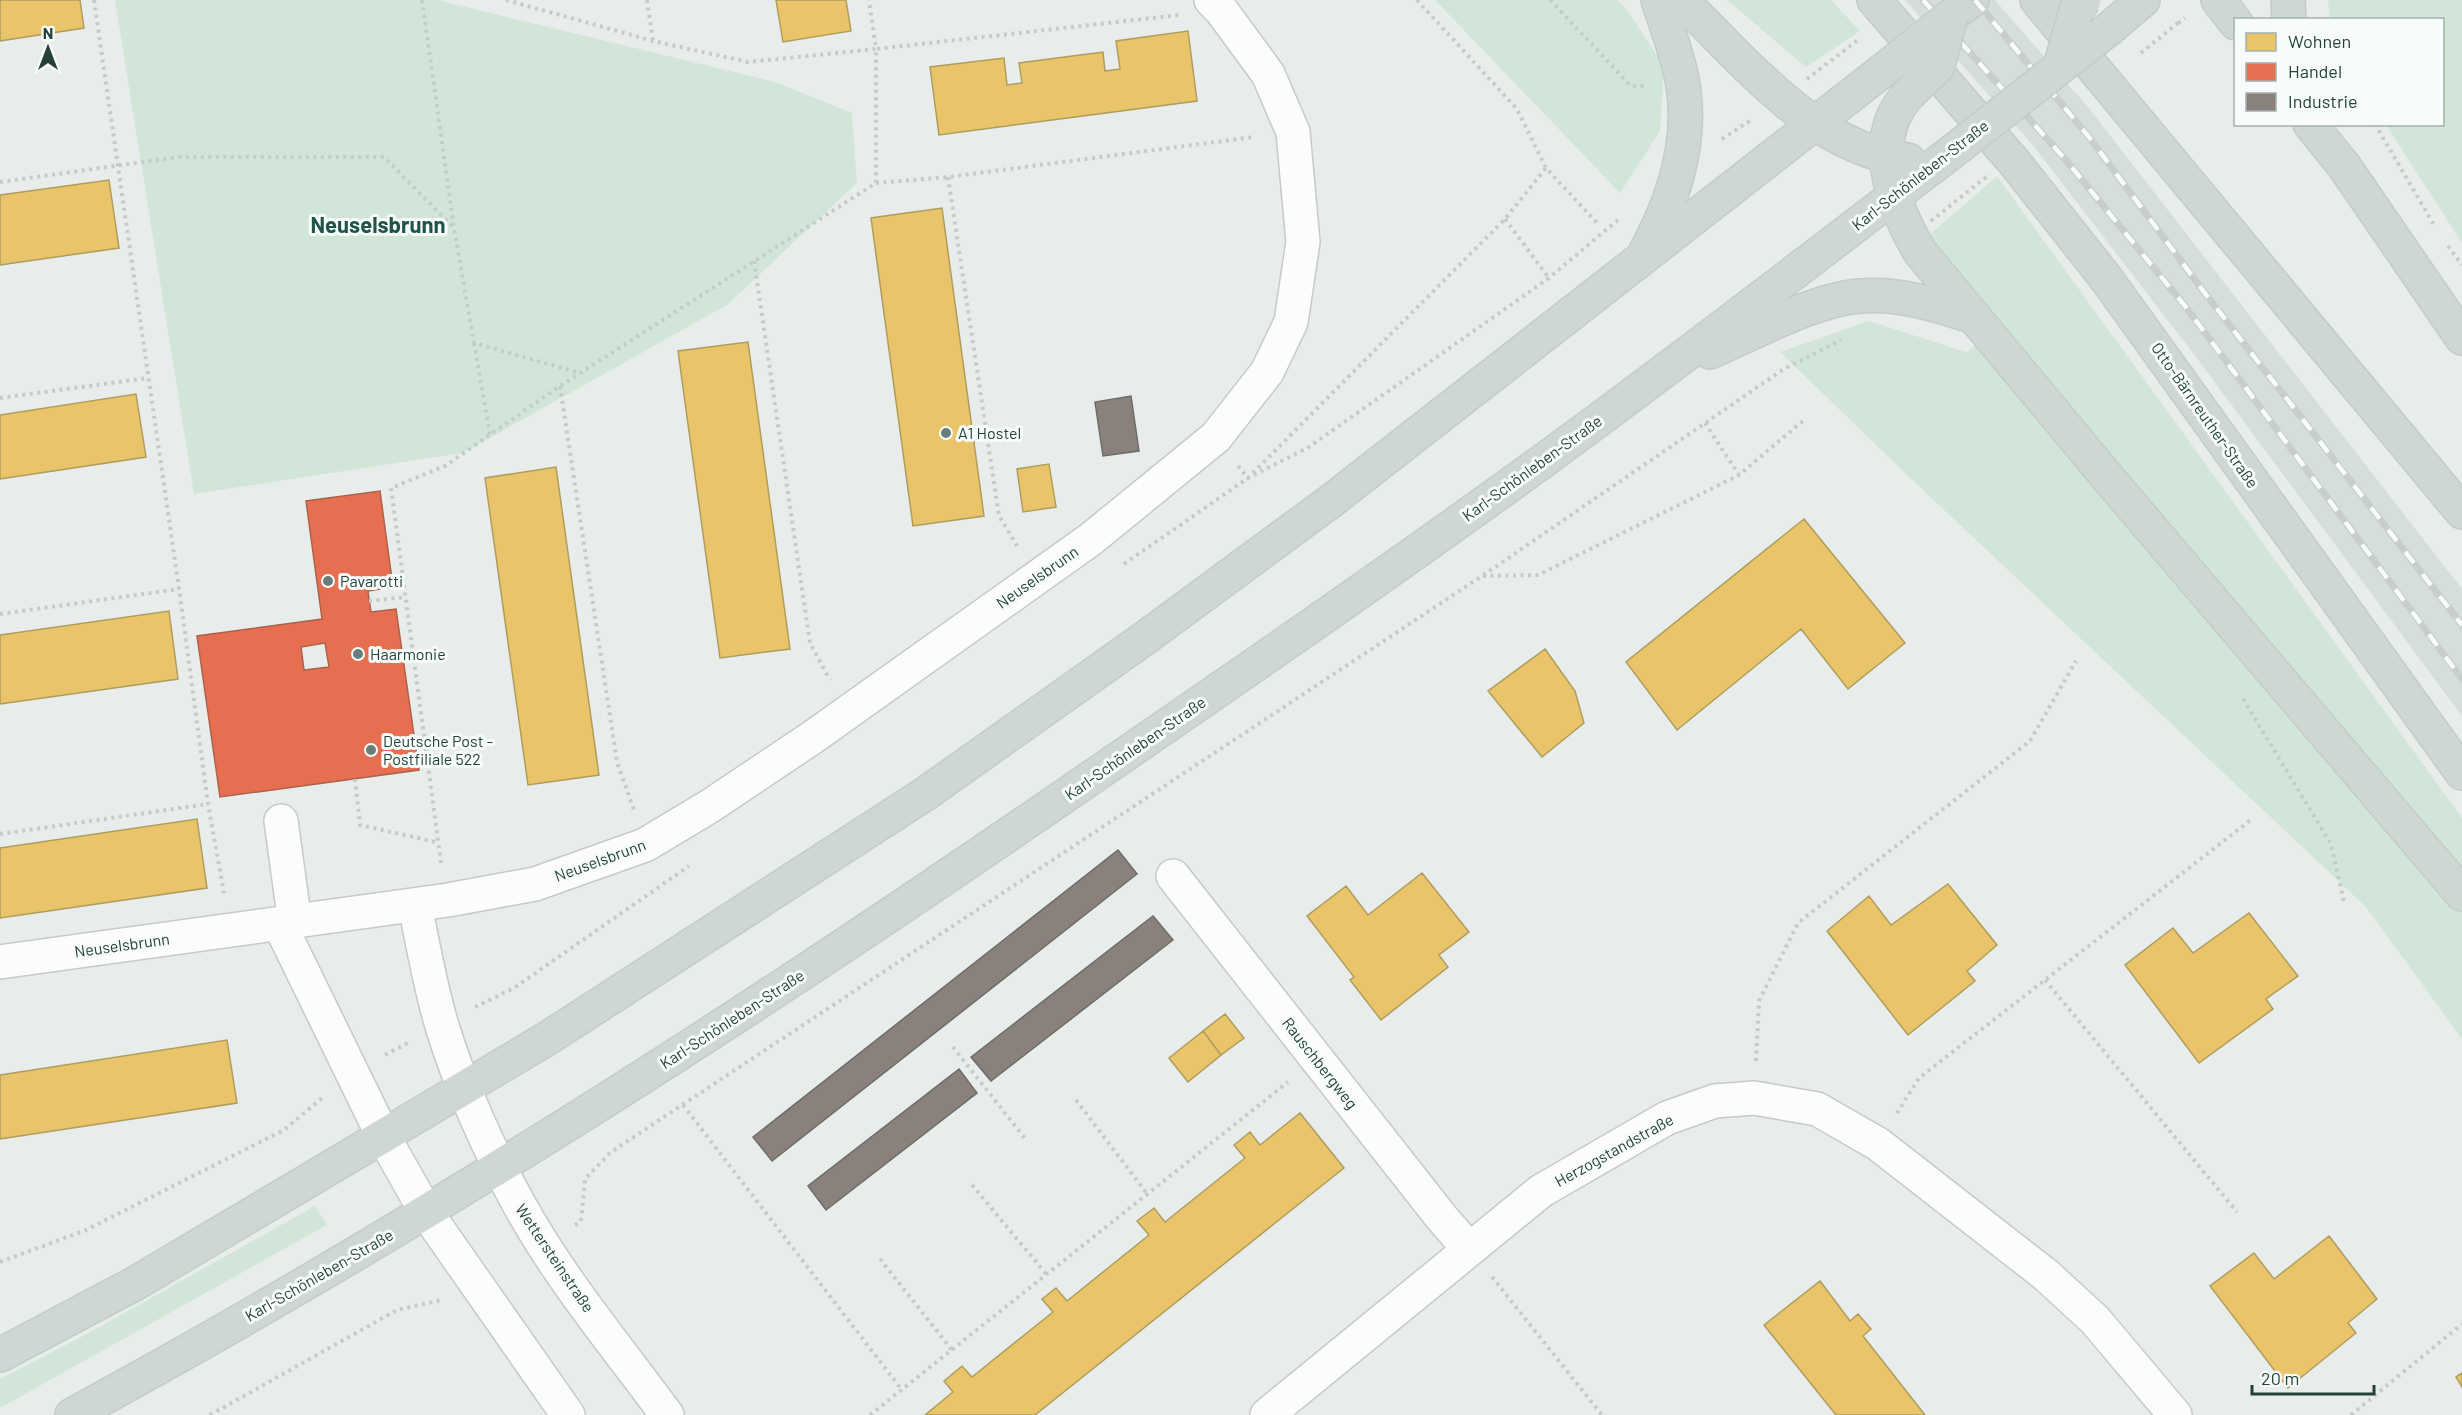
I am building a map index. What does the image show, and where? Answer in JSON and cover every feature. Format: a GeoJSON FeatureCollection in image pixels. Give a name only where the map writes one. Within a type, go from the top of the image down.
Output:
{"type":"FeatureCollection","features":[{"type":"Feature","properties":{"kind":"main road"},"geometry":{"type":"LineString","coordinates":[[1641,259],[1660,224],[1682,160],[1686,124],[1679,66],[1658,0]]}},
{"type":"Feature","properties":{"kind":"main road"},"geometry":{"type":"LineString","coordinates":[[1681,0],[1782,98],[1816,124],[1855,146],[1887,156],[1947,156]]}},
{"type":"Feature","properties":{"kind":"main road","name":"Otto-Bärnreuther-Straße"},"geometry":{"type":"LineString","coordinates":[[1874,0],[2008,155],[2105,277],[2462,773]]}},
{"type":"Feature","properties":{"kind":"main road"},"geometry":{"type":"LineString","coordinates":[[2037,0],[2462,512]]}},
{"type":"Feature","properties":{"kind":"main road"},"geometry":{"type":"LineString","coordinates":[[2060,67],[2076,11],[2084,0]]}},
{"type":"Feature","properties":{"kind":"main road","name":"Karl-Schönleben-Straße"},"geometry":{"type":"LineString","coordinates":[[72,1415],[331,1269],[426,1212],[709,1034],[989,848],[1358,593],[1662,374],[1947,156],[2143,0]]}},
{"type":"Feature","properties":{"kind":"main road"},"geometry":{"type":"LineString","coordinates":[[2218,0],[2234,22]]}},
{"type":"Feature","properties":{"kind":"main road"},"geometry":{"type":"LineString","coordinates":[[2288,0],[2289,18]]}},
{"type":"Feature","properties":{"kind":"main road"},"geometry":{"type":"LineString","coordinates":[[0,1355],[136,1283],[548,1038],[954,774],[1330,501],[1816,124],[1961,8]]}},
{"type":"Feature","properties":{"kind":"main road"},"geometry":{"type":"LineString","coordinates":[[1961,8],[1938,66],[1900,103],[1891,123],[1887,156],[1894,196],[1900,215],[1920,252],[2462,894]]}},
{"type":"Feature","properties":{"kind":"main road"},"geometry":{"type":"LineString","coordinates":[[2312,126],[2344,166],[2462,338]]}},
{"type":"Feature","properties":{"kind":"main road"},"geometry":{"type":"LineString","coordinates":[[2327,126],[2344,166]]}},
{"type":"Feature","properties":{"kind":"main road"},"geometry":{"type":"LineString","coordinates":[[1662,374],[1820,305],[1860,296],[1903,298],[1974,317]]}},
{"type":"Feature","properties":{"kind":"street","name":"Neuselsbrunn"},"geometry":{"type":"LineString","coordinates":[[0,962],[288,924],[448,900],[535,884],[645,845],[710,806],[847,712],[1091,538],[1216,437],[1266,372],[1291,322],[1303,242],[1293,132],[1268,74],[1216,5]]}},
{"type":"Feature","properties":{"kind":"street"},"geometry":{"type":"LineString","coordinates":[[281,821],[288,924],[383,1136],[426,1212],[568,1415]]}},
{"type":"Feature","properties":{"kind":"street","name":"Rauschbergweg"},"geometry":{"type":"LineString","coordinates":[[1173,876],[1442,1218],[1469,1249]]}},
{"type":"Feature","properties":{"kind":"street"},"geometry":{"type":"LineString","coordinates":[[415,905],[442,1024],[465,1088]]}},
{"type":"Feature","properties":{"kind":"street","name":"Wettersteinstraße"},"geometry":{"type":"LineString","coordinates":[[465,1088],[499,1166],[520,1207],[543,1244],[667,1415]]}},
{"type":"Feature","properties":{"kind":"street","name":"Herzogstandstraße"},"geometry":{"type":"LineString","coordinates":[[1267,1415],[1541,1191],[1667,1118],[1715,1101],[1754,1098],[1817,1109],[1878,1144],[2046,1275],[2096,1320],[2175,1415]]}},
{"type":"Feature","properties":{"kind":"path"},"geometry":{"type":"LineString","coordinates":[[94,0],[208,804],[231,930]]}},
{"type":"Feature","properties":{"kind":"path"},"geometry":{"type":"LineString","coordinates":[[422,0],[454,228],[490,434]]}},
{"type":"Feature","properties":{"kind":"path"},"geometry":{"type":"LineString","coordinates":[[506,0],[652,41],[748,62],[876,49],[1216,5]]}},
{"type":"Feature","properties":{"kind":"path"},"geometry":{"type":"LineString","coordinates":[[647,0],[652,41]]}},
{"type":"Feature","properties":{"kind":"path"},"geometry":{"type":"LineString","coordinates":[[869,0],[876,49],[876,183]]}},
{"type":"Feature","properties":{"kind":"path"},"geometry":{"type":"LineString","coordinates":[[1417,0],[1517,109],[1546,168],[1598,224]]}},
{"type":"Feature","properties":{"kind":"path"},"geometry":{"type":"LineString","coordinates":[[1550,0],[1631,86],[1683,87]]}},
{"type":"Feature","properties":{"kind":"path"},"geometry":{"type":"LineString","coordinates":[[2376,126],[2438,231]]}},
{"type":"Feature","properties":{"kind":"path"},"geometry":{"type":"LineString","coordinates":[[448,900],[436,842],[391,488],[445,466],[560,386],[876,183],[948,177],[1293,132]]}},
{"type":"Feature","properties":{"kind":"path"},"geometry":{"type":"LineString","coordinates":[[0,182],[179,157],[384,157],[454,228]]}},
{"type":"Feature","properties":{"kind":"path"},"geometry":{"type":"LineString","coordinates":[[1216,437],[1248,478],[1505,219],[1546,168]]}},
{"type":"Feature","properties":{"kind":"path"},"geometry":{"type":"LineString","coordinates":[[948,177],[999,516],[1035,578]]}},
{"type":"Feature","properties":{"kind":"path"},"geometry":{"type":"LineString","coordinates":[[1505,219],[1549,278]]}},
{"type":"Feature","properties":{"kind":"path"},"geometry":{"type":"LineString","coordinates":[[2444,240],[2462,265]]}},
{"type":"Feature","properties":{"kind":"path"},"geometry":{"type":"LineString","coordinates":[[754,261],[810,643],[847,712]]}},
{"type":"Feature","properties":{"kind":"path"},"geometry":{"type":"LineString","coordinates":[[543,1244],[582,1221],[585,1179],[611,1152],[1482,576],[1784,369],[1845,338],[1860,296]]}},
{"type":"Feature","properties":{"kind":"path"},"geometry":{"type":"LineString","coordinates":[[474,343],[580,373]]}},
{"type":"Feature","properties":{"kind":"path"},"geometry":{"type":"LineString","coordinates":[[0,398],[148,378]]}},
{"type":"Feature","properties":{"kind":"path"},"geometry":{"type":"LineString","coordinates":[[560,386],[617,762],[645,845]]}},
{"type":"Feature","properties":{"kind":"path"},"geometry":{"type":"LineString","coordinates":[[1482,576],[1538,575],[1739,475],[1805,419]]}},
{"type":"Feature","properties":{"kind":"path"},"geometry":{"type":"LineString","coordinates":[[1705,423],[1739,475]]}},
{"type":"Feature","properties":{"kind":"path"},"geometry":{"type":"LineString","coordinates":[[0,614],[179,589]]}},
{"type":"Feature","properties":{"kind":"path"},"geometry":{"type":"LineString","coordinates":[[369,602],[406,597]]}},
{"type":"Feature","properties":{"kind":"path"},"geometry":{"type":"LineString","coordinates":[[1754,1098],[1759,1001],[1797,923],[2030,741],[2076,661]]}},
{"type":"Feature","properties":{"kind":"path"},"geometry":{"type":"LineString","coordinates":[[355,779],[360,825],[436,842]]}},
{"type":"Feature","properties":{"kind":"path"},"geometry":{"type":"LineString","coordinates":[[0,834],[208,804]]}},
{"type":"Feature","properties":{"kind":"path"},"geometry":{"type":"LineString","coordinates":[[1878,1144],[1919,1078],[2252,819]]}},
{"type":"Feature","properties":{"kind":"path"},"geometry":{"type":"LineString","coordinates":[[2045,980],[2237,1212]]}},
{"type":"Feature","properties":{"kind":"path"},"geometry":{"type":"LineString","coordinates":[[953,1047],[1027,1141]]}},
{"type":"Feature","properties":{"kind":"path"},"geometry":{"type":"LineString","coordinates":[[870,1415],[1317,1059]]}},
{"type":"Feature","properties":{"kind":"path"},"geometry":{"type":"LineString","coordinates":[[1076,1100],[1148,1195]]}},
{"type":"Feature","properties":{"kind":"path"},"geometry":{"type":"LineString","coordinates":[[682,1105],[902,1390]]}},
{"type":"Feature","properties":{"kind":"path"},"geometry":{"type":"LineString","coordinates":[[972,1185],[1047,1275]]}},
{"type":"Feature","properties":{"kind":"path"},"geometry":{"type":"LineString","coordinates":[[1469,1249],[1602,1415]]}},
{"type":"Feature","properties":{"kind":"path"},"geometry":{"type":"LineString","coordinates":[[880,1259],[952,1350]]}},
{"type":"Feature","properties":{"kind":"path"},"geometry":{"type":"LineString","coordinates":[[210,1415],[397,1310],[480,1291]]}},
{"type":"Feature","properties":{"kind":"path"},"geometry":{"type":"LineString","coordinates":[[2351,1415],[2462,1323]]}},
{"type":"Feature","properties":{"kind":"shaded area"},"geometry":{"type":"Polygon","coordinates":[[[1905,0],[1995,0],[2088,107],[2462,589],[2462,716],[2196,357],[2035,148],[1905,0]]]}},
{"type":"Feature","properties":{"kind":"green space"},"geometry":{"type":"Polygon","coordinates":[[[115,0],[437,0],[775,82],[852,113],[857,183],[727,305],[463,453],[194,494],[115,0]]]}},
{"type":"Feature","properties":{"kind":"green space"},"geometry":{"type":"Polygon","coordinates":[[[1435,0],[1617,0],[1626,8],[1664,66],[1660,131],[1620,193],[1435,0]]]}},
{"type":"Feature","properties":{"kind":"green space"},"geometry":{"type":"Polygon","coordinates":[[[1727,0],[1831,0],[1860,31],[1806,67],[1727,0]]]}},
{"type":"Feature","properties":{"kind":"green space"},"geometry":{"type":"Polygon","coordinates":[[[2328,0],[2462,0],[2462,243],[2387,126],[2444,126],[2444,18],[2330,18],[2328,0]]]}},
{"type":"Feature","properties":{"kind":"green space"},"geometry":{"type":"Polygon","coordinates":[[[1997,176],[2462,818],[2462,1039],[2366,907],[1907,475],[1780,352],[1869,321],[1966,352],[2003,328],[1927,237],[1997,176]]]}},
{"type":"Feature","properties":{"kind":"green space"},"geometry":{"type":"Polygon","coordinates":[[[315,1206],[327,1225],[0,1408],[0,1379],[85,1335],[315,1206]]]}},
{"type":"Feature","properties":{"kind":"building: Wohnen"},"geometry":{"type":"Polygon","coordinates":[[[0,0],[80,0],[84,28],[0,41],[0,0]]]}},
{"type":"Feature","properties":{"kind":"building: Wohnen"},"geometry":{"type":"Polygon","coordinates":[[[776,0],[846,0],[851,31],[783,42],[776,0]]]}},
{"type":"Feature","properties":{"kind":"building: Wohnen"},"geometry":{"type":"Polygon","coordinates":[[[1188,31],[1197,101],[939,135],[930,67],[1004,58],[1007,85],[1022,83],[1019,63],[1103,52],[1105,71],[1120,69],[1116,41],[1188,31]]]}},
{"type":"Feature","properties":{"kind":"building: Wohnen"},"geometry":{"type":"Polygon","coordinates":[[[109,180],[119,248],[0,265],[0,195],[109,180]]]}},
{"type":"Feature","properties":{"kind":"building: Wohnen"},"geometry":{"type":"Polygon","coordinates":[[[942,208],[984,516],[913,526],[871,218],[942,208]]]}},
{"type":"Feature","properties":{"kind":"building: Wohnen"},"geometry":{"type":"Polygon","coordinates":[[[748,342],[790,649],[720,658],[678,351],[748,342]]]}},
{"type":"Feature","properties":{"kind":"building: Wohnen"},"geometry":{"type":"Polygon","coordinates":[[[136,394],[146,457],[0,479],[0,415],[136,394]]]}},
{"type":"Feature","properties":{"kind":"building: Wohnen"},"geometry":{"type":"Polygon","coordinates":[[[1049,464],[1056,507],[1023,512],[1017,469],[1049,464]]]}},
{"type":"Feature","properties":{"kind":"building: Wohnen"},"geometry":{"type":"Polygon","coordinates":[[[556,467],[599,775],[528,785],[485,478],[556,467]]]}},
{"type":"Feature","properties":{"kind":"building: Wohnen"},"geometry":{"type":"Polygon","coordinates":[[[1804,519],[1905,643],[1848,689],[1801,629],[1677,730],[1626,662],[1804,519]]]}},
{"type":"Feature","properties":{"kind":"building: Wohnen"},"geometry":{"type":"Polygon","coordinates":[[[169,611],[178,679],[0,704],[0,635],[169,611]]]}},
{"type":"Feature","properties":{"kind":"building: Wohnen"},"geometry":{"type":"Polygon","coordinates":[[[1545,649],[1575,691],[1584,723],[1542,757],[1488,691],[1545,649]]]}},
{"type":"Feature","properties":{"kind":"building: Wohnen"},"geometry":{"type":"Polygon","coordinates":[[[197,819],[207,888],[0,918],[0,848],[197,819]]]}},
{"type":"Feature","properties":{"kind":"building: Wohnen"},"geometry":{"type":"Polygon","coordinates":[[[1422,873],[1469,932],[1439,955],[1448,967],[1381,1020],[1350,980],[1354,977],[1307,916],[1346,886],[1368,915],[1422,873]]]}},
{"type":"Feature","properties":{"kind":"building: Wohnen"},"geometry":{"type":"Polygon","coordinates":[[[1948,884],[1997,945],[1967,971],[1975,981],[1908,1035],[1827,931],[1869,896],[1891,925],[1948,884]]]}},
{"type":"Feature","properties":{"kind":"building: Wohnen"},"geometry":{"type":"Polygon","coordinates":[[[2249,913],[2298,976],[2266,999],[2273,1009],[2199,1063],[2125,965],[2173,928],[2193,953],[2249,913]]]}},
{"type":"Feature","properties":{"kind":"building: Wohnen"},"geometry":{"type":"Polygon","coordinates":[[[1225,1014],[1244,1038],[1221,1055],[1203,1031],[1225,1014]]]}},
{"type":"Feature","properties":{"kind":"building: Wohnen"},"geometry":{"type":"Polygon","coordinates":[[[1203,1031],[1221,1055],[1188,1082],[1169,1058],[1203,1031]]]}},
{"type":"Feature","properties":{"kind":"building: Wohnen"},"geometry":{"type":"Polygon","coordinates":[[[227,1040],[237,1103],[0,1139],[0,1075],[227,1040]]]}},
{"type":"Feature","properties":{"kind":"building: Wohnen"},"geometry":{"type":"Polygon","coordinates":[[[1300,1113],[1344,1168],[1035,1415],[925,1415],[953,1392],[944,1381],[962,1366],[972,1377],[1053,1312],[1042,1299],[1056,1288],[1067,1301],[1149,1235],[1137,1221],[1154,1208],[1165,1222],[1245,1158],[1234,1145],[1250,1132],[1260,1145],[1300,1113]]]}},
{"type":"Feature","properties":{"kind":"building: Wohnen"},"geometry":{"type":"Polygon","coordinates":[[[2329,1236],[2377,1299],[2348,1323],[2356,1333],[2288,1388],[2210,1286],[2254,1253],[2274,1279],[2329,1236]]]}},
{"type":"Feature","properties":{"kind":"building: Wohnen"},"geometry":{"type":"Polygon","coordinates":[[[1820,1281],[1850,1321],[1858,1314],[1871,1329],[1863,1336],[1925,1415],[1836,1415],[1764,1325],[1820,1281]]]}},
{"type":"Feature","properties":{"kind":"building: Wohnen"},"geometry":{"type":"Polygon","coordinates":[[[2462,1373],[2462,1387],[2456,1377],[2462,1373]]]}},
{"type":"Feature","properties":{"kind":"building: Handel"},"geometry":{"type":"Polygon","coordinates":[[[380,491],[393,587],[368,591],[371,612],[396,609],[419,770],[220,797],[197,636],[322,619],[306,501],[380,491]],[[325,643],[301,647],[304,670],[329,667],[325,643]]]}},
{"type":"Feature","properties":{"kind":"building: Industrie"},"geometry":{"type":"Polygon","coordinates":[[[1131,396],[1139,451],[1103,456],[1095,402],[1131,396]]]}},
{"type":"Feature","properties":{"kind":"building: Industrie"},"geometry":{"type":"Polygon","coordinates":[[[1118,850],[1137,874],[772,1161],[753,1137],[1118,850]]]}},
{"type":"Feature","properties":{"kind":"building: Industrie"},"geometry":{"type":"Polygon","coordinates":[[[1153,916],[1173,940],[991,1081],[971,1057],[1153,916]]]}},
{"type":"Feature","properties":{"kind":"building: Industrie"},"geometry":{"type":"Polygon","coordinates":[[[959,1069],[977,1093],[826,1210],[808,1186],[959,1069]]]}},
{"type":"Feature","properties":{"kind":"railway"},"geometry":{"type":"LineString","coordinates":[[1923,0],[2065,159],[2185,306],[2462,679]]}},
{"type":"Feature","properties":{"kind":"railway"},"geometry":{"type":"LineString","coordinates":[[1975,0],[2089,137],[2204,292],[2462,625]]}},
{"type":"Feature","properties":{"kind":"place","name":"A1 Hostel"},"geometry":{"type":"Point","coordinates":[946,433]}},
{"type":"Feature","properties":{"kind":"place","name":"Pavarotti"},"geometry":{"type":"Point","coordinates":[328,581]}},
{"type":"Feature","properties":{"kind":"place","name":"Haarmonie"},"geometry":{"type":"Point","coordinates":[358,654]}},
{"type":"Feature","properties":{"kind":"place","name":"Deutsche Post - Postfiliale 522"},"geometry":{"type":"Point","coordinates":[371,750]}},
{"type":"Feature","properties":{"kind":"district","name":"Neuselsbrunn"},"geometry":{"type":"Point","coordinates":[378,225]}}]}
